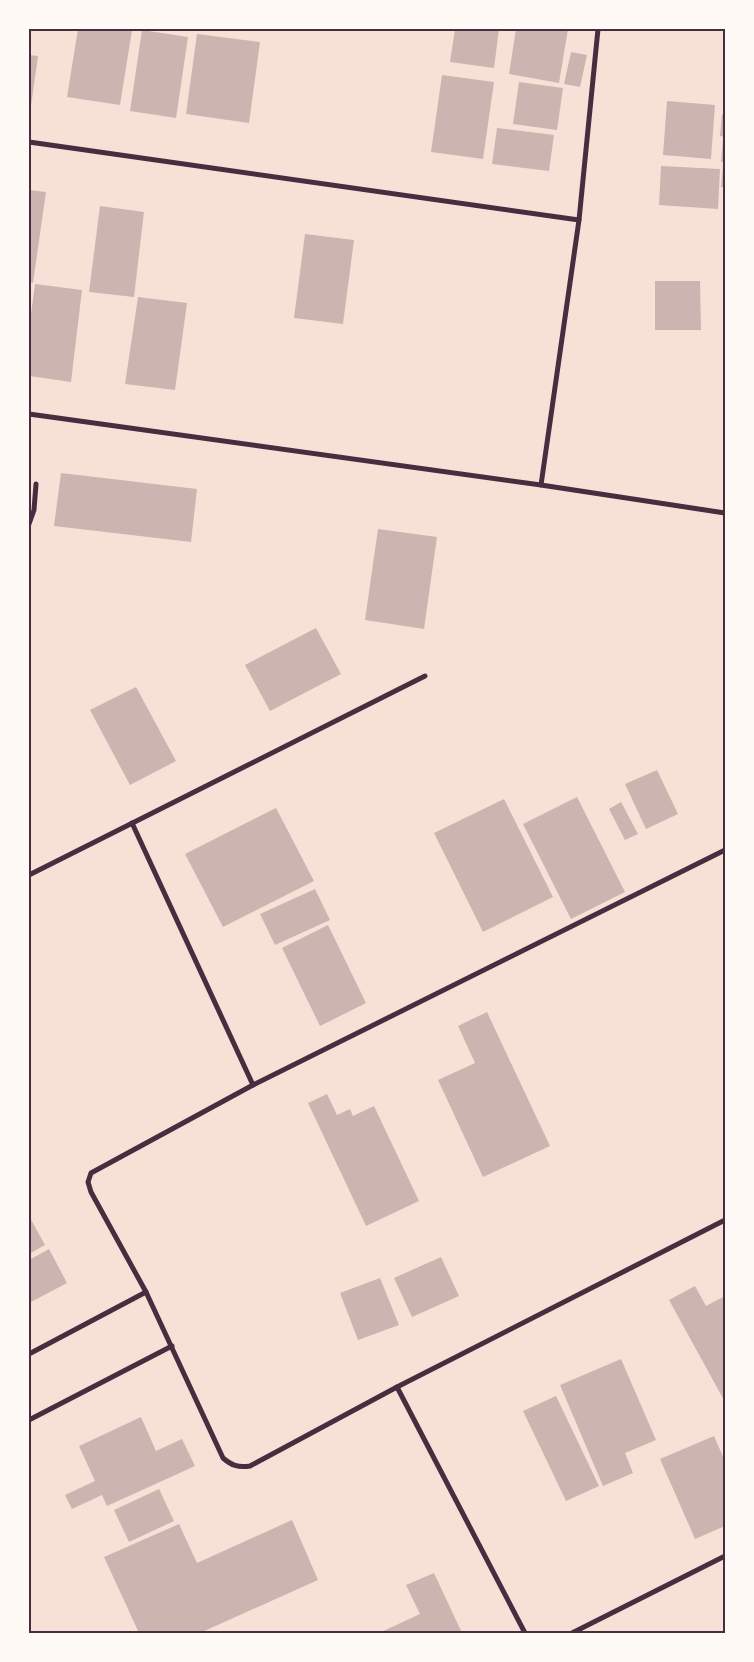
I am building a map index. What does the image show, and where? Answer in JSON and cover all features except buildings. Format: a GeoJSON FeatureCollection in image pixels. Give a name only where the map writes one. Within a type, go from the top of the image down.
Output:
{"type":"FeatureCollection","features":[{"type":"Feature","properties":{"kind":"street"},"geometry":{"type":"LineString","coordinates":[[542,485],[579,220],[598,29]]}},
{"type":"Feature","properties":{"kind":"street"},"geometry":{"type":"LineString","coordinates":[[29,142],[579,220]]}},
{"type":"Feature","properties":{"kind":"street"},"geometry":{"type":"LineString","coordinates":[[29,414],[542,485],[725,513]]}},
{"type":"Feature","properties":{"kind":"street"},"geometry":{"type":"LineString","coordinates":[[29,524],[34,510],[36,484]]}},
{"type":"Feature","properties":{"kind":"street"},"geometry":{"type":"LineString","coordinates":[[29,875],[425,676]]}},
{"type":"Feature","properties":{"kind":"street"},"geometry":{"type":"LineString","coordinates":[[132,823],[253,1085]]}},
{"type":"Feature","properties":{"kind":"street"},"geometry":{"type":"LineString","coordinates":[[725,850],[253,1085],[92,1173],[88,1182],[91,1192],[146,1292],[222,1458],[234,1466],[243,1467],[250,1466],[397,1387],[725,1220]]}},
{"type":"Feature","properties":{"kind":"street"},"geometry":{"type":"LineString","coordinates":[[29,1354],[146,1292]]}},
{"type":"Feature","properties":{"kind":"street"},"geometry":{"type":"LineString","coordinates":[[29,1420],[172,1346]]}},
{"type":"Feature","properties":{"kind":"street"},"geometry":{"type":"LineString","coordinates":[[397,1387],[525,1633]]}},
{"type":"Feature","properties":{"kind":"street"},"geometry":{"type":"LineString","coordinates":[[572,1633],[725,1556]]}}]}
